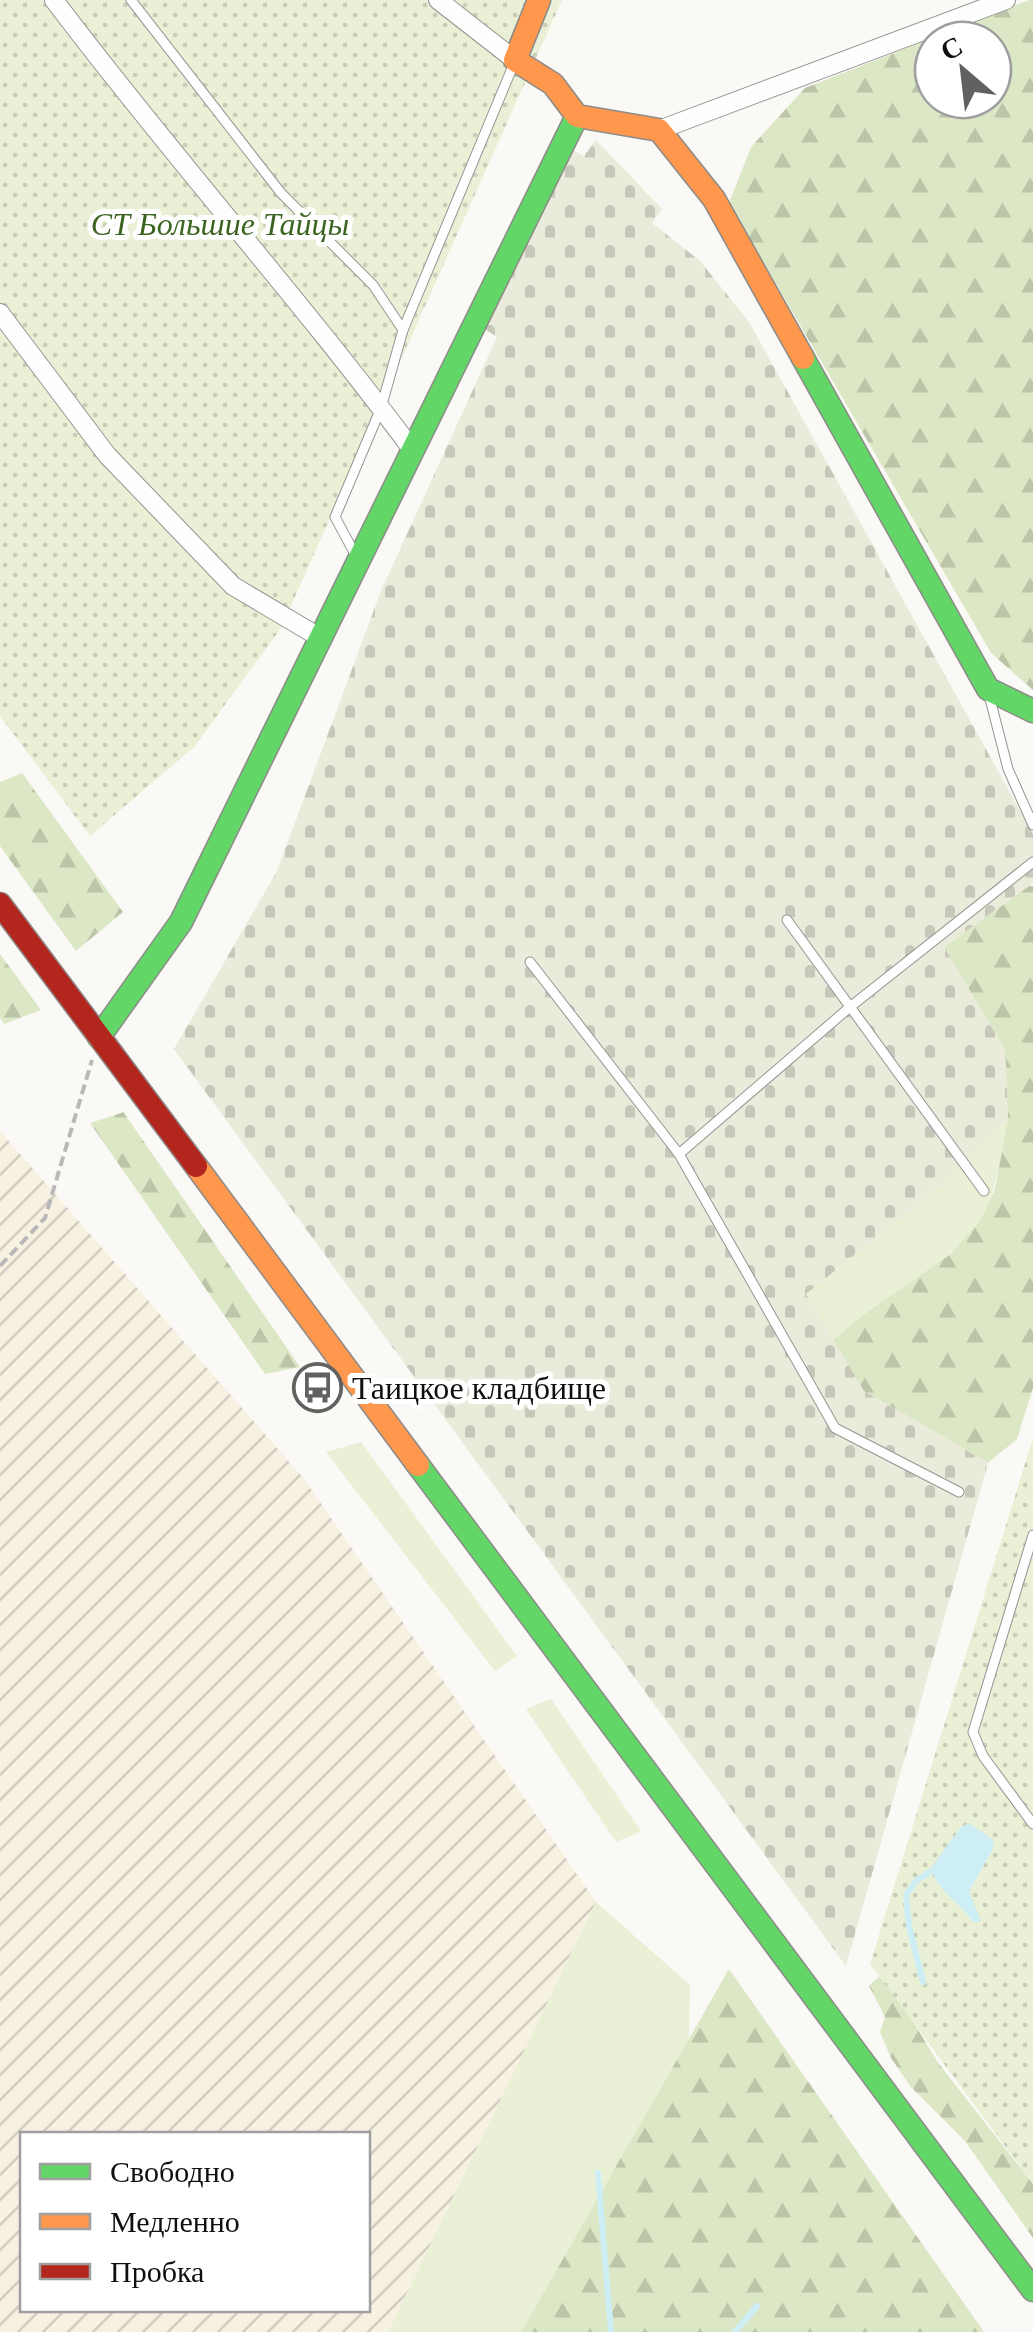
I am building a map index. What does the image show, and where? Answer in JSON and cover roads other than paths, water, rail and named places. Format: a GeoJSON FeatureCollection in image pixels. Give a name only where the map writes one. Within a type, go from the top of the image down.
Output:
{"type":"FeatureCollection","features":[{"type":"Feature","properties":{"kind":"street"},"geometry":{"type":"LineString","coordinates":[[54,0],[412,448]]}},
{"type":"Feature","properties":{"kind":"street"},"geometry":{"type":"LineString","coordinates":[[438,0],[515,60],[553,84],[577,116],[659,130],[1006,0]]}},
{"type":"Feature","properties":{"kind":"street"},"geometry":{"type":"LineString","coordinates":[[515,60],[539,0]]}},
{"type":"Feature","properties":{"kind":"street"},"geometry":{"type":"LineString","coordinates":[[98,1037],[181,922],[577,116]]}},
{"type":"Feature","properties":{"kind":"street"},"geometry":{"type":"LineString","coordinates":[[659,130],[714,199],[988,689],[1033,711]]}},
{"type":"Feature","properties":{"kind":"street"},"geometry":{"type":"LineString","coordinates":[[0,312],[107,455],[234,586],[320,637]]}},
{"type":"Feature","properties":{"kind":"street"},"geometry":{"type":"LineString","coordinates":[[0,904],[1033,2290]]}},
{"type":"Feature","properties":{"kind":"lane"},"geometry":{"type":"LineString","coordinates":[[131,0],[281,193],[374,285],[403,330]]}},
{"type":"Feature","properties":{"kind":"lane"},"geometry":{"type":"LineString","coordinates":[[358,559],[336,517],[382,408],[403,330],[515,60]]}},
{"type":"Feature","properties":{"kind":"lane"},"geometry":{"type":"LineString","coordinates":[[988,689],[1008,769],[1033,825]]}},
{"type":"Feature","properties":{"kind":"lane"},"geometry":{"type":"LineString","coordinates":[[678,1154],[850,1007],[1033,862]]}},
{"type":"Feature","properties":{"kind":"lane"},"geometry":{"type":"LineString","coordinates":[[786,920],[984,1191]]}},
{"type":"Feature","properties":{"kind":"lane"},"geometry":{"type":"LineString","coordinates":[[530,962],[678,1154],[835,1428],[958,1492]]}},
{"type":"Feature","properties":{"kind":"lane"},"geometry":{"type":"LineString","coordinates":[[1033,1535],[974,1732],[982,1756],[1033,1824]]}},
{"type":"Feature","properties":{"kind":"water"},"geometry":{"type":"Polygon","coordinates":[[[969,1823],[994,1841],[969,1891],[981,1921],[973,1922],[939,1884],[931,1868],[961,1827],[969,1823]]]}},
{"type":"Feature","properties":{"kind":"waterway"},"geometry":{"type":"LineString","coordinates":[[923,1982],[909,1926],[906,1895],[916,1881],[939,1866]]}},
{"type":"Feature","properties":{"kind":"waterway"},"geometry":{"type":"LineString","coordinates":[[598,2173],[611,2332]]}},
{"type":"Feature","properties":{"kind":"waterway"},"geometry":{"type":"LineString","coordinates":[[735,2332],[757,2306]]}},
{"type":"Feature","properties":{"kind":"place","name":"Таицкое кладбище"},"geometry":{"type":"Point","coordinates":[317,1388]}},
{"type":"Feature","properties":{"kind":"park label","name":"СТ Большие Тайцы"},"geometry":{"type":"Point","coordinates":[220,224]}}]}
